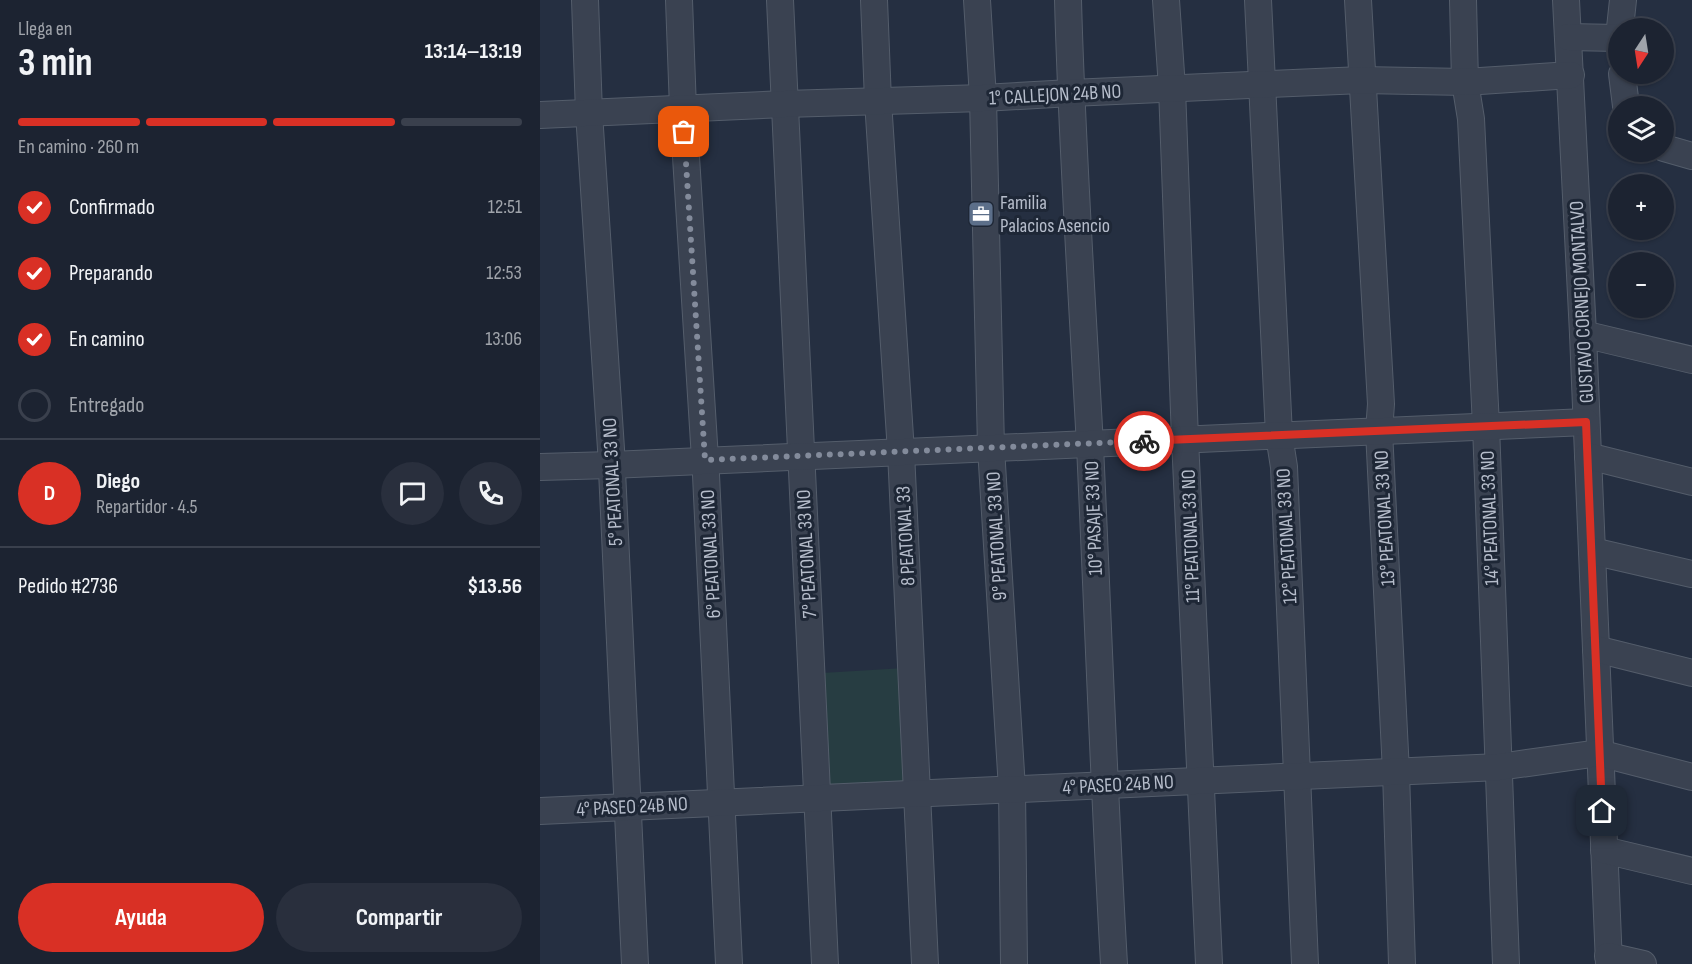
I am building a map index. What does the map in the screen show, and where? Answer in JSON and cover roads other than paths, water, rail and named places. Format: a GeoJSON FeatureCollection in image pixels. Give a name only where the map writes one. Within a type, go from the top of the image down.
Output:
{"type":"FeatureCollection","features":[{"type":"Feature","properties":{"kind":"street","name":"5° PEATONAL 33 NO"},"geometry":{"type":"LineString","coordinates":[[585,0],[589,113],[611,465],[635,964]]}},
{"type":"Feature","properties":{"kind":"street","name":"6° PEATONAL 33 NO"},"geometry":{"type":"LineString","coordinates":[[679,0],[683,109],[705,460],[729,964]]}},
{"type":"Feature","properties":{"kind":"street","name":"7° PEATONAL 33 NO"},"geometry":{"type":"LineString","coordinates":[[780,0],[825,964]]}},
{"type":"Feature","properties":{"kind":"street","name":"8 PEATONAL 33"},"geometry":{"type":"LineString","coordinates":[[874,0],[878,101],[901,452],[925,964]]}},
{"type":"Feature","properties":{"kind":"street","name":"9° PEATONAL 33 NO"},"geometry":{"type":"LineString","coordinates":[[977,0],[983,98],[991,448],[1012,789],[1014,964]]}},
{"type":"Feature","properties":{"kind":"street","name":"10° PASAJE 33 NO"},"geometry":{"type":"LineString","coordinates":[[1068,0],[1114,964]]}},
{"type":"Feature","properties":{"kind":"street","name":"11° PEATONAL 33 NO"},"geometry":{"type":"LineString","coordinates":[[1166,0],[1172,88],[1199,781],[1209,964]]}},
{"type":"Feature","properties":{"kind":"street","name":"12° PEATONAL 33 NO"},"geometry":{"type":"LineString","coordinates":[[1258,0],[1280,435],[1284,466],[1305,964]]}},
{"type":"Feature","properties":{"kind":"street","name":"13° PEATONAL 33 NO"},"geometry":{"type":"LineString","coordinates":[[1358,0],[1381,404],[1379,431],[1396,772],[1402,964]]}},
{"type":"Feature","properties":{"kind":"street","name":"14° PEATONAL 33 NO"},"geometry":{"type":"LineString","coordinates":[[1463,0],[1464,82],[1471,119],[1486,426],[1506,964]]}},
{"type":"Feature","properties":{"kind":"street","name":"GUSTAVO CORNEJO MONTALVO"},"geometry":{"type":"LineString","coordinates":[[1566,0],[1583,334],[1608,960]]}},
{"type":"Feature","properties":{"kind":"street"},"geometry":{"type":"LineString","coordinates":[[1621,18],[1623,0]]}},
{"type":"Feature","properties":{"kind":"street"},"geometry":{"type":"LineString","coordinates":[[1568,37],[1608,38]]}},
{"type":"Feature","properties":{"kind":"street","name":"1° CALLEJON 24B NO"},"geometry":{"type":"LineString","coordinates":[[540,115],[983,98],[1362,80],[1464,82],[1570,75]]}},
{"type":"Feature","properties":{"kind":"street"},"geometry":{"type":"LineString","coordinates":[[1674,151],[1692,156]]}},
{"type":"Feature","properties":{"kind":"street"},"geometry":{"type":"LineString","coordinates":[[1583,334],[1692,360]]}},
{"type":"Feature","properties":{"kind":"street"},"geometry":{"type":"LineString","coordinates":[[540,467],[1586,422]]}},
{"type":"Feature","properties":{"kind":"street"},"geometry":{"type":"LineString","coordinates":[[1588,456],[1692,482]]}},
{"type":"Feature","properties":{"kind":"street"},"geometry":{"type":"LineString","coordinates":[[1592,550],[1692,574]]}},
{"type":"Feature","properties":{"kind":"street"},"geometry":{"type":"LineString","coordinates":[[1596,649],[1692,672]]}},
{"type":"Feature","properties":{"kind":"street","name":"4° PASEO 24B NO"},"geometry":{"type":"LineString","coordinates":[[540,811],[1499,768],[1599,753],[1692,777]]}},
{"type":"Feature","properties":{"kind":"street"},"geometry":{"type":"LineString","coordinates":[[1604,850],[1692,871]]}},
{"type":"Feature","properties":{"kind":"street"},"geometry":{"type":"LineString","coordinates":[[1608,960],[1643,964]]}},
{"type":"Feature","properties":{"kind":"place","name":"Familia Palacios Asencio"},"geometry":{"type":"Point","coordinates":[981,214]}}]}
